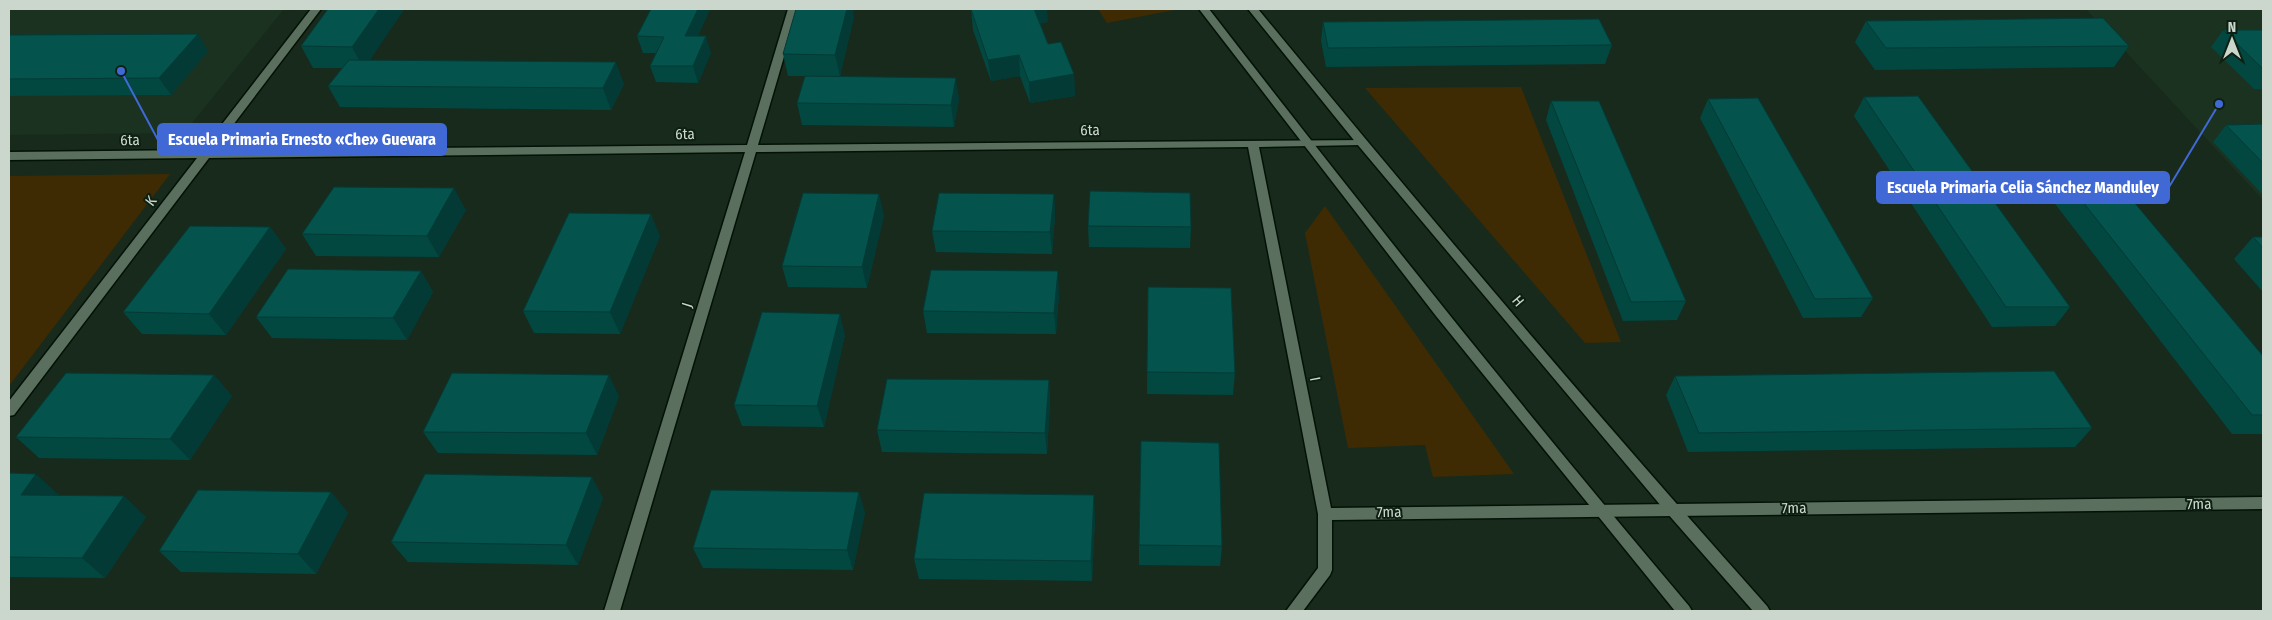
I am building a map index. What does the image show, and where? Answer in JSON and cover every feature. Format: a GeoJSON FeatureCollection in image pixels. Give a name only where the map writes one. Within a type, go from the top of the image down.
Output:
{"type":"FeatureCollection","features":[{"type":"Feature","properties":{"kind":"street","name":"K"},"geometry":{"type":"LineString","coordinates":[[9,411],[316,9]]}},
{"type":"Feature","properties":{"kind":"street","name":"J"},"geometry":{"type":"LineString","coordinates":[[612,611],[793,9]]}},
{"type":"Feature","properties":{"kind":"street"},"geometry":{"type":"LineString","coordinates":[[1204,9],[1598,510],[1684,611]]}},
{"type":"Feature","properties":{"kind":"street","name":"H"},"geometry":{"type":"LineString","coordinates":[[1253,9],[1361,142],[1672,509],[1762,611]]}},
{"type":"Feature","properties":{"kind":"street","name":"6ta"},"geometry":{"type":"LineString","coordinates":[[9,156],[1361,142]]}},
{"type":"Feature","properties":{"kind":"street","name":"I"},"geometry":{"type":"LineString","coordinates":[[1253,144],[1324,514],[1325,570],[1294,611]]}},
{"type":"Feature","properties":{"kind":"street","name":"7ma"},"geometry":{"type":"LineString","coordinates":[[1324,514],[2263,503]]}},
{"type":"Feature","properties":{"kind":"shaded area"},"geometry":{"type":"Polygon","coordinates":[[[9,9],[284,9],[184,133],[9,135],[9,9]]]}},
{"type":"Feature","properties":{"kind":"shaded area"},"geometry":{"type":"Polygon","coordinates":[[[1098,9],[1173,9],[1174,10],[1107,23],[1098,9]]]}},
{"type":"Feature","properties":{"kind":"shaded area"},"geometry":{"type":"Polygon","coordinates":[[[2086,9],[2263,9],[2263,200],[2086,9]]]}},
{"type":"Feature","properties":{"kind":"shaded area"},"geometry":{"type":"Polygon","coordinates":[[[1521,87],[1621,342],[1585,343],[1365,88],[1521,87]]]}},
{"type":"Feature","properties":{"kind":"shaded area"},"geometry":{"type":"Polygon","coordinates":[[[170,174],[9,386],[9,176],[170,174]]]}},
{"type":"Feature","properties":{"kind":"shaded area"},"geometry":{"type":"Polygon","coordinates":[[[1325,206],[1514,474],[1433,477],[1425,445],[1348,448],[1305,233],[1325,206]]]}},
{"type":"Feature","properties":{"kind":"building"},"geometry":{"type":"Polygon","coordinates":[[[328,9],[379,9],[352,47],[301,46],[328,9]]]}},
{"type":"Feature","properties":{"kind":"building"},"geometry":{"type":"Polygon","coordinates":[[[651,9],[698,9],[685,36],[706,36],[693,66],[650,66],[664,37],[637,36],[651,9]]]}},
{"type":"Feature","properties":{"kind":"building"},"geometry":{"type":"Polygon","coordinates":[[[796,9],[847,9],[835,55],[783,54],[796,9]]]}},
{"type":"Feature","properties":{"kind":"building"},"geometry":{"type":"Polygon","coordinates":[[[971,9],[1034,9],[1048,44],[1061,42],[1074,74],[1029,82],[1019,55],[988,60],[971,9]]]}},
{"type":"Feature","properties":{"kind":"building"},"geometry":{"type":"Polygon","coordinates":[[[2103,18],[2129,46],[1886,48],[1866,21],[2103,18]]]}},
{"type":"Feature","properties":{"kind":"building"},"geometry":{"type":"Polygon","coordinates":[[[1599,19],[1612,45],[1328,48],[1323,22],[1599,19]]]}},
{"type":"Feature","properties":{"kind":"building"},"geometry":{"type":"Polygon","coordinates":[[[2223,30],[2263,30],[2263,69],[2223,30]]]}},
{"type":"Feature","properties":{"kind":"building"},"geometry":{"type":"Polygon","coordinates":[[[198,34],[159,78],[9,79],[9,35],[198,34]]]}},
{"type":"Feature","properties":{"kind":"building"},"geometry":{"type":"Polygon","coordinates":[[[349,60],[616,62],[603,88],[328,86],[349,60]]]}},
{"type":"Feature","properties":{"kind":"building"},"geometry":{"type":"Polygon","coordinates":[[[805,76],[956,78],[951,105],[797,103],[805,76]]]}},
{"type":"Feature","properties":{"kind":"building"},"geometry":{"type":"Polygon","coordinates":[[[1918,96],[2070,307],[2006,307],[1864,97],[1918,96]]]}},
{"type":"Feature","properties":{"kind":"building"},"geometry":{"type":"Polygon","coordinates":[[[1758,98],[1873,298],[1815,299],[1708,99],[1758,98]]]}},
{"type":"Feature","properties":{"kind":"building"},"geometry":{"type":"Polygon","coordinates":[[[1551,101],[1599,101],[1686,301],[1631,302],[1551,101]]]}},
{"type":"Feature","properties":{"kind":"building"},"geometry":{"type":"Polygon","coordinates":[[[2263,124],[2263,163],[2226,125],[2263,124]]]}},
{"type":"Feature","properties":{"kind":"building"},"geometry":{"type":"Polygon","coordinates":[[[2063,177],[2113,177],[2263,356],[2263,415],[2252,415],[2063,177]]]}},
{"type":"Feature","properties":{"kind":"building"},"geometry":{"type":"Polygon","coordinates":[[[334,187],[454,188],[427,236],[302,234],[334,187]]]}},
{"type":"Feature","properties":{"kind":"building"},"geometry":{"type":"Polygon","coordinates":[[[1090,191],[1190,193],[1191,227],[1088,226],[1090,191]]]}},
{"type":"Feature","properties":{"kind":"building"},"geometry":{"type":"Polygon","coordinates":[[[803,193],[879,194],[862,267],[782,266],[803,193]]]}},
{"type":"Feature","properties":{"kind":"building"},"geometry":{"type":"Polygon","coordinates":[[[939,193],[1054,194],[1050,232],[932,231],[939,193]]]}},
{"type":"Feature","properties":{"kind":"building"},"geometry":{"type":"Polygon","coordinates":[[[569,213],[651,214],[610,312],[523,311],[569,213]]]}},
{"type":"Feature","properties":{"kind":"building"},"geometry":{"type":"Polygon","coordinates":[[[190,226],[270,227],[209,314],[123,312],[190,226]]]}},
{"type":"Feature","properties":{"kind":"building"},"geometry":{"type":"Polygon","coordinates":[[[2253,237],[2263,237],[2263,248],[2253,237]]]}},
{"type":"Feature","properties":{"kind":"building"},"geometry":{"type":"Polygon","coordinates":[[[288,269],[421,271],[393,318],[256,317],[288,269]]]}},
{"type":"Feature","properties":{"kind":"building"},"geometry":{"type":"Polygon","coordinates":[[[931,270],[1058,271],[1054,313],[923,311],[931,270]]]}},
{"type":"Feature","properties":{"kind":"building"},"geometry":{"type":"Polygon","coordinates":[[[1148,287],[1231,288],[1235,373],[1147,372],[1148,287]]]}},
{"type":"Feature","properties":{"kind":"building"},"geometry":{"type":"Polygon","coordinates":[[[762,312],[840,314],[817,406],[734,405],[762,312]]]}},
{"type":"Feature","properties":{"kind":"building"},"geometry":{"type":"Polygon","coordinates":[[[2054,371],[2092,428],[1699,433],[1675,376],[2054,371]]]}},
{"type":"Feature","properties":{"kind":"building"},"geometry":{"type":"Polygon","coordinates":[[[66,373],[214,375],[170,439],[16,437],[66,373]]]}},
{"type":"Feature","properties":{"kind":"building"},"geometry":{"type":"Polygon","coordinates":[[[452,373],[609,375],[586,433],[423,432],[452,373]]]}},
{"type":"Feature","properties":{"kind":"building"},"geometry":{"type":"Polygon","coordinates":[[[887,379],[1049,380],[1045,433],[877,430],[887,379]]]}},
{"type":"Feature","properties":{"kind":"building"},"geometry":{"type":"Polygon","coordinates":[[[1141,441],[1219,443],[1222,546],[1139,545],[1141,441]]]}},
{"type":"Feature","properties":{"kind":"building"},"geometry":{"type":"Polygon","coordinates":[[[9,473],[36,474],[21,495],[124,496],[82,558],[9,557],[9,473]]]}},
{"type":"Feature","properties":{"kind":"building"},"geometry":{"type":"Polygon","coordinates":[[[425,474],[592,477],[566,545],[391,542],[425,474]]]}},
{"type":"Feature","properties":{"kind":"building"},"geometry":{"type":"Polygon","coordinates":[[[198,490],[331,492],[298,554],[159,551],[198,490]]]}},
{"type":"Feature","properties":{"kind":"building"},"geometry":{"type":"Polygon","coordinates":[[[711,490],[859,492],[847,550],[693,548],[711,490]]]}},
{"type":"Feature","properties":{"kind":"building"},"geometry":{"type":"Polygon","coordinates":[[[924,493],[1094,495],[1091,561],[914,559],[924,493]]]}},
{"type":"Feature","properties":{"kind":"place","name":"Escuela Primaria Ernesto «Che» Guevara"},"geometry":{"type":"Point","coordinates":[121,71]}},
{"type":"Feature","properties":{"kind":"place","name":"Escuela Primaria Celia Sánchez Manduley"},"geometry":{"type":"Point","coordinates":[2219,104]}}]}
